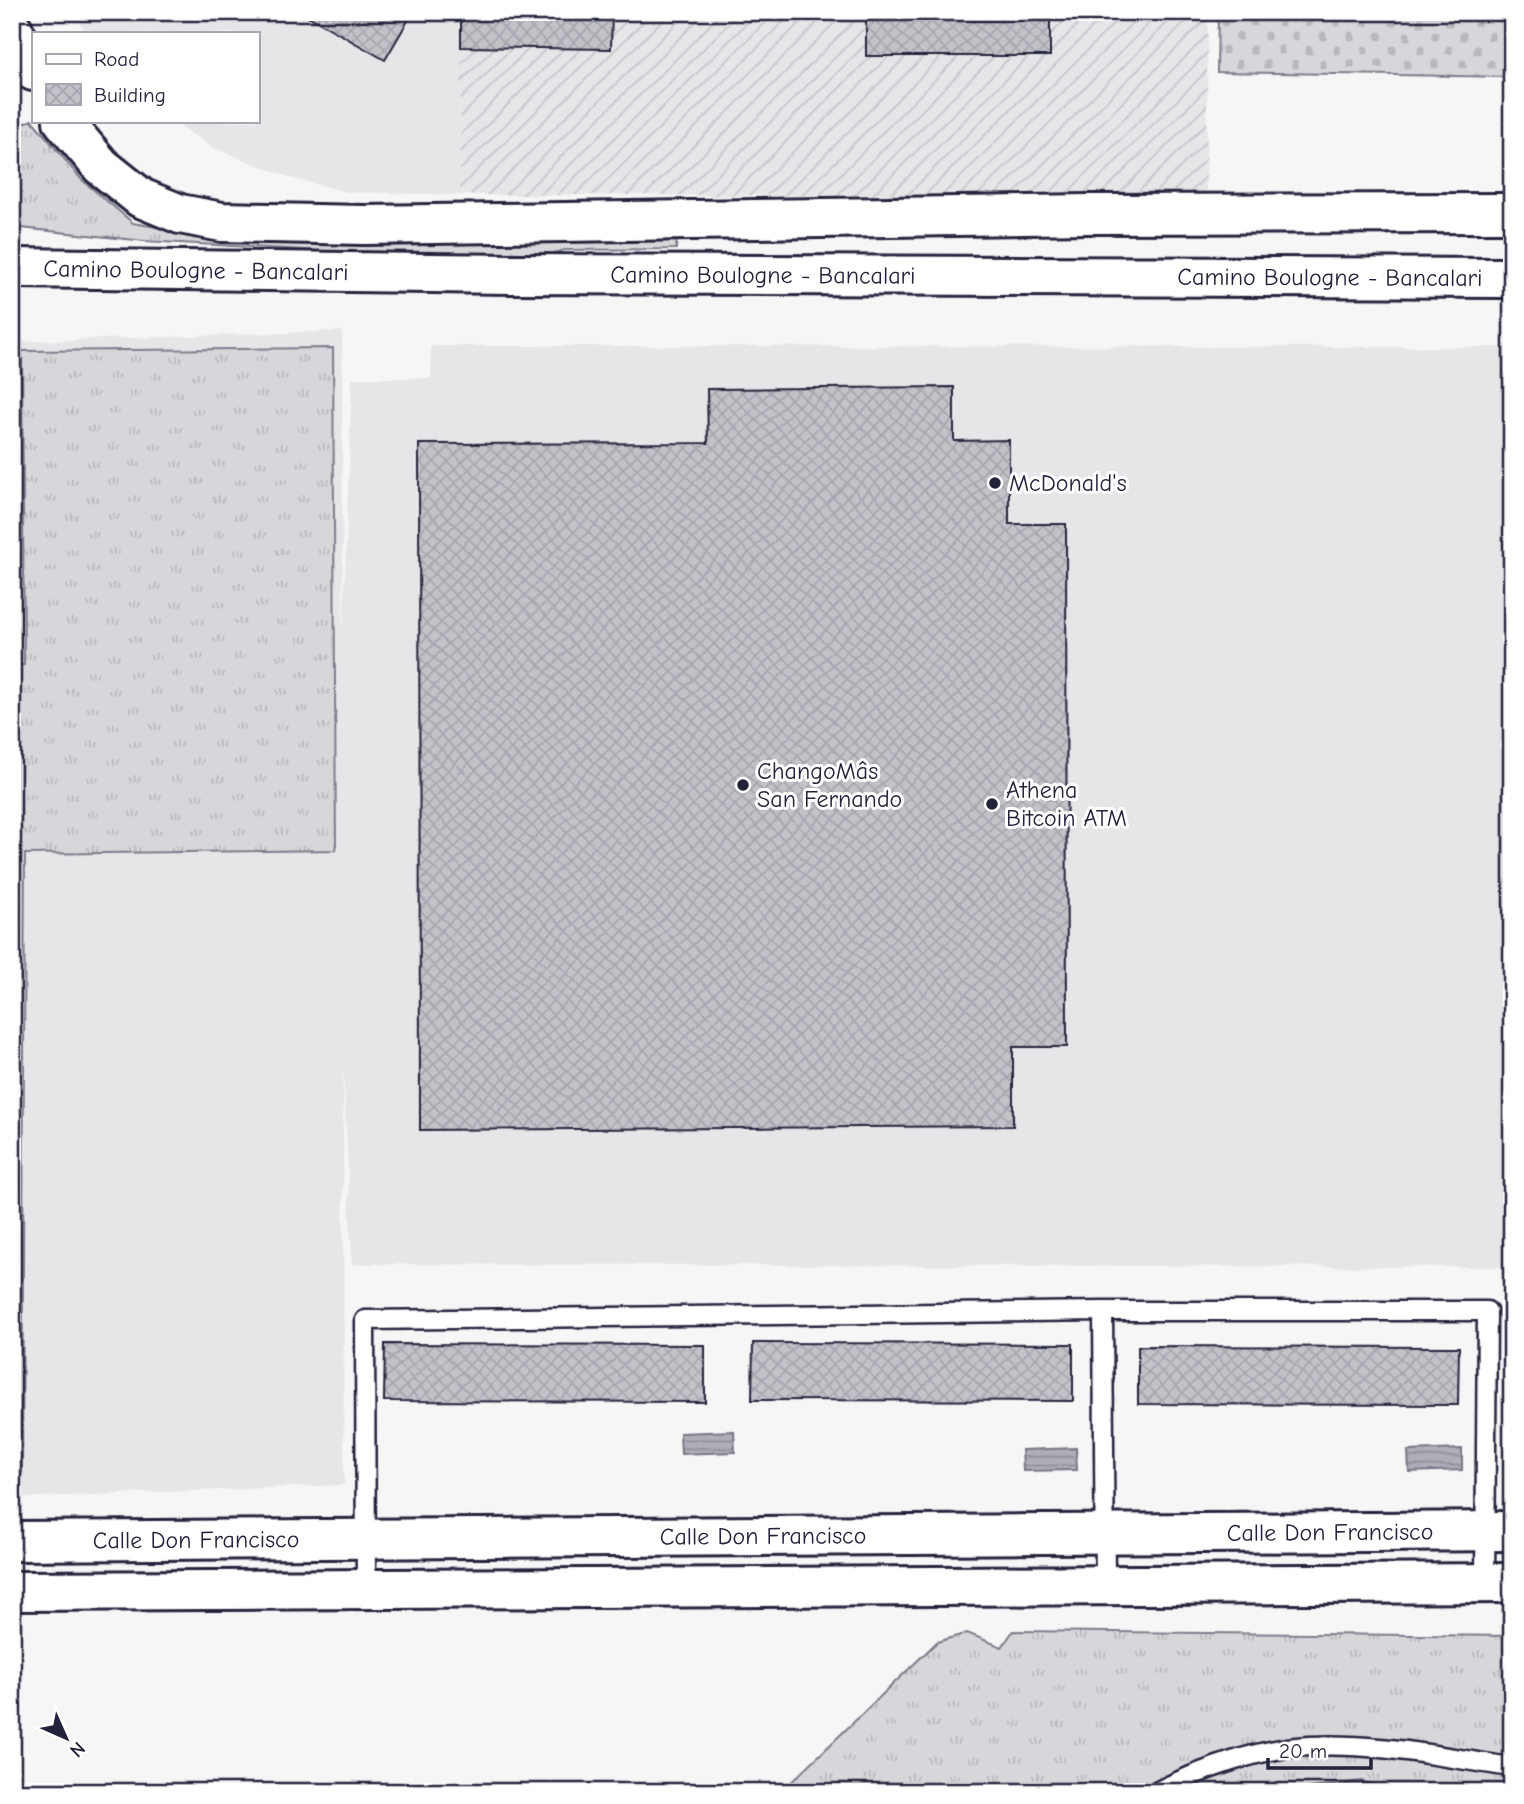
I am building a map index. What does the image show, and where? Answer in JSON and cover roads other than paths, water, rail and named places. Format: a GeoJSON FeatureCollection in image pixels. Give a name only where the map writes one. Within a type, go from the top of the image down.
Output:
{"type":"FeatureCollection","features":[{"type":"Feature","properties":{"kind":"main road"},"geometry":{"type":"LineString","coordinates":[[12,28],[32,69]]}},
{"type":"Feature","properties":{"kind":"main road","name":"Camino Boulogne - Bancalari"},"geometry":{"type":"LineString","coordinates":[[64,122],[101,166],[141,198],[180,214],[222,222],[364,225],[1087,214],[1512,213]]}},
{"type":"Feature","properties":{"kind":"main road","name":"Camino Boulogne - Bancalari"},"geometry":{"type":"LineString","coordinates":[[12,268],[512,274],[1512,278]]}},
{"type":"Feature","properties":{"kind":"main road","name":"Calle Don Francisco"},"geometry":{"type":"LineString","coordinates":[[12,1541],[1499,1531]]}},
{"type":"Feature","properties":{"kind":"main road","name":"Calle Don Francisco"},"geometry":{"type":"LineString","coordinates":[[12,1591],[1499,1583]]}},
{"type":"Feature","properties":{"kind":"lane"},"geometry":{"type":"LineString","coordinates":[[1103,1311],[1105,1585]]}},
{"type":"Feature","properties":{"kind":"lane"},"geometry":{"type":"LineString","coordinates":[[366,1589],[365,1320],[1103,1311],[1487,1311],[1499,1531],[1499,1583]]}},
{"type":"Feature","properties":{"kind":"lane"},"geometry":{"type":"LineString","coordinates":[[1156,1792],[1273,1750],[1310,1745],[1373,1748],[1512,1767]]}},
{"type":"Feature","properties":{"kind":"place","name":"McDonald's"},"geometry":{"type":"Point","coordinates":[995,483]}},
{"type":"Feature","properties":{"kind":"place","name":"ChangoMâs San Fernando"},"geometry":{"type":"Point","coordinates":[743,785]}},
{"type":"Feature","properties":{"kind":"place","name":"Athena Bitcoin ATM"},"geometry":{"type":"Point","coordinates":[992,804]}}]}
